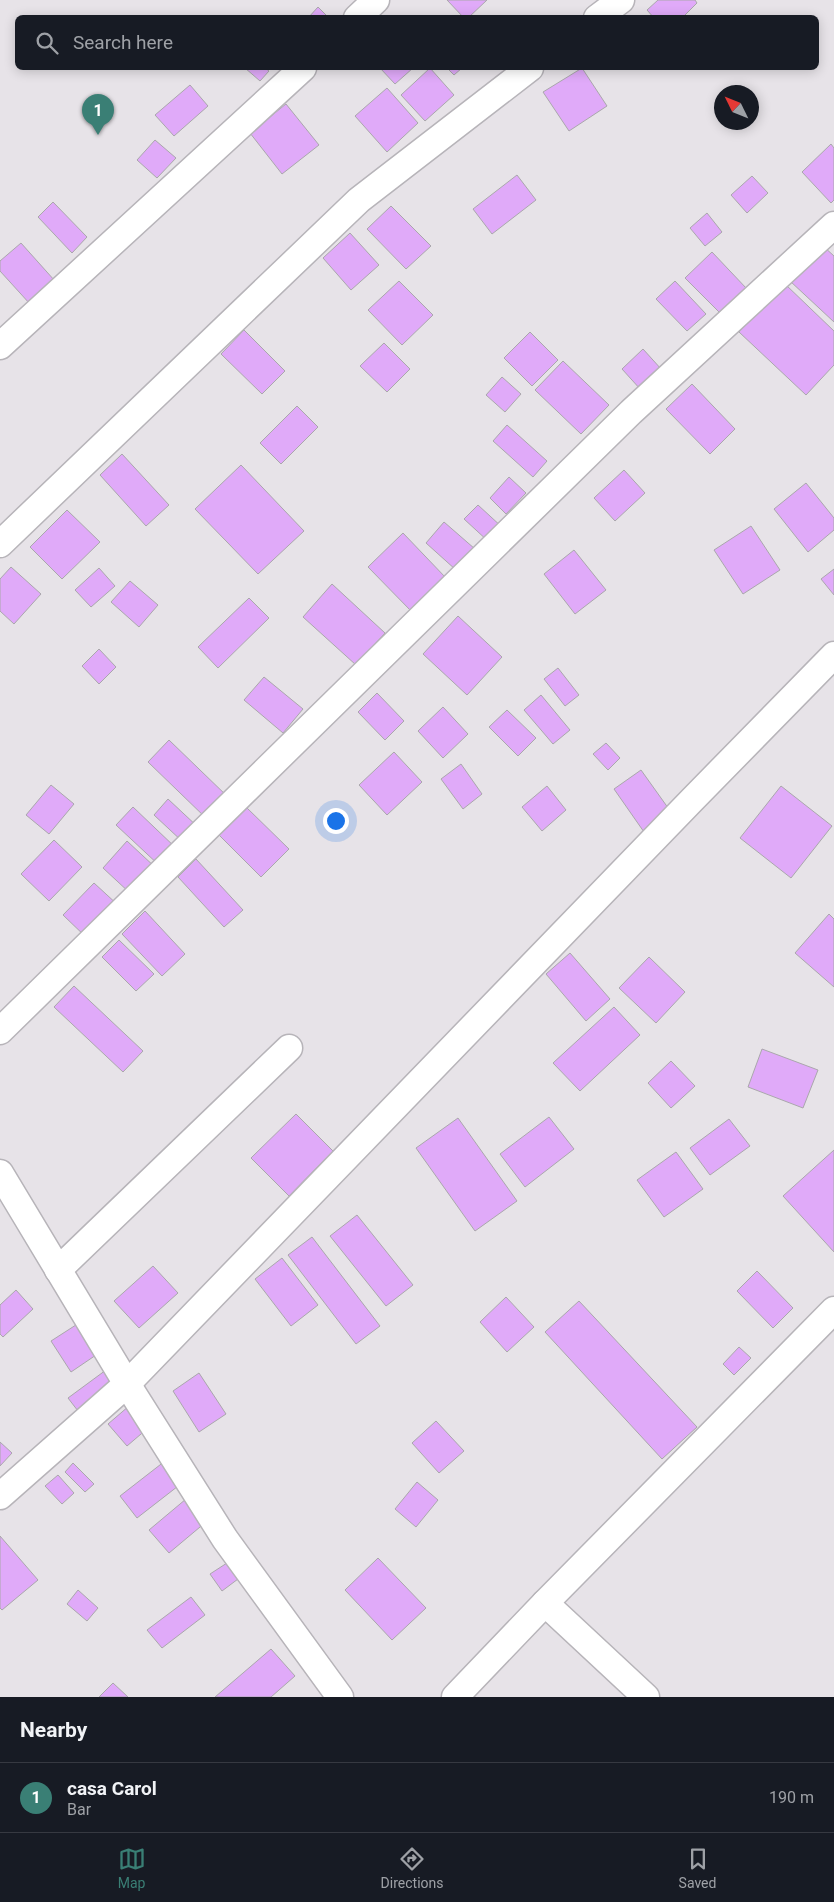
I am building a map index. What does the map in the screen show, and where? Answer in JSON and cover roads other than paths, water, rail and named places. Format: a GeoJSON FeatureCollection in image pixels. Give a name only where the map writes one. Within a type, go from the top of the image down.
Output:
{"type":"FeatureCollection","features":[{"type":"Feature","properties":{"kind":"street"},"geometry":{"type":"LineString","coordinates":[[360,15],[376,0]]}},
{"type":"Feature","properties":{"kind":"street"},"geometry":{"type":"LineString","coordinates":[[601,15],[621,0]]}},
{"type":"Feature","properties":{"kind":"street"},"geometry":{"type":"LineString","coordinates":[[0,346],[300,70]]}},
{"type":"Feature","properties":{"kind":"street"},"geometry":{"type":"LineString","coordinates":[[0,544],[359,200],[527,70]]}},
{"type":"Feature","properties":{"kind":"street"},"geometry":{"type":"LineString","coordinates":[[0,1031],[631,412],[834,225]]}},
{"type":"Feature","properties":{"kind":"street"},"geometry":{"type":"LineString","coordinates":[[0,1496],[127,1384],[691,800],[834,656]]}},
{"type":"Feature","properties":{"kind":"street"},"geometry":{"type":"LineString","coordinates":[[58,1270],[289,1048]]}},
{"type":"Feature","properties":{"kind":"street"},"geometry":{"type":"LineString","coordinates":[[0,1173],[127,1384],[225,1539],[340,1697]]}},
{"type":"Feature","properties":{"kind":"street"},"geometry":{"type":"LineString","coordinates":[[456,1697],[545,1603],[834,1310]]}},
{"type":"Feature","properties":{"kind":"street"},"geometry":{"type":"LineString","coordinates":[[545,1603],[646,1697]]}},
{"type":"Feature","properties":{"kind":"place","name":"casa Carol"},"geometry":{"type":"Point","coordinates":[98,135]}}]}
